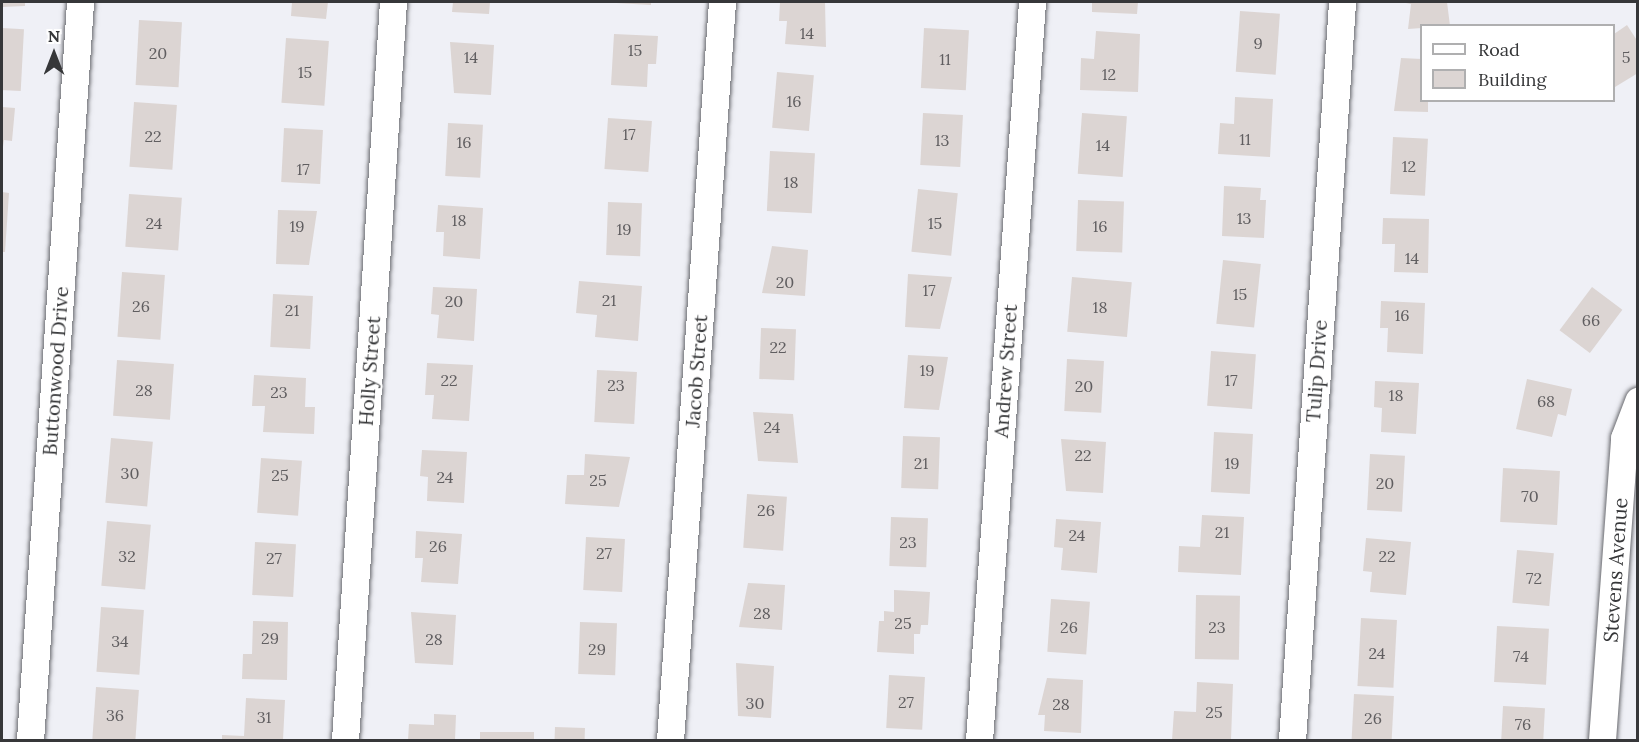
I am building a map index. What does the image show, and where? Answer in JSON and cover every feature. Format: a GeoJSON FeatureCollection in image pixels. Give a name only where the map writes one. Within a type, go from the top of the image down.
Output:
{"type":"FeatureCollection","features":[{"type":"Feature","properties":{"kind":"street","name":"Buttonwood Drive"},"geometry":{"type":"LineString","coordinates":[[30,741],[80,2]]}},
{"type":"Feature","properties":{"kind":"street","name":"Holly Street"},"geometry":{"type":"LineString","coordinates":[[345,741],[393,2]]}},
{"type":"Feature","properties":{"kind":"street","name":"Jacob Street"},"geometry":{"type":"LineString","coordinates":[[670,741],[722,2]]}},
{"type":"Feature","properties":{"kind":"street","name":"Andrew Street"},"geometry":{"type":"LineString","coordinates":[[979,741],[1032,2]]}},
{"type":"Feature","properties":{"kind":"street","name":"Tulip Drive"},"geometry":{"type":"LineString","coordinates":[[1292,741],[1342,2]]}},
{"type":"Feature","properties":{"kind":"street","name":"Stevens Avenue"},"geometry":{"type":"LineString","coordinates":[[1602,741],[1624,438],[1638,401]]}},
{"type":"Feature","properties":{"kind":"building"},"geometry":{"type":"Polygon","coordinates":[[[2,2],[25,2],[25,6],[2,7],[2,2]]]}},
{"type":"Feature","properties":{"kind":"building"},"geometry":{"type":"Polygon","coordinates":[[[292,2],[328,2],[326,19],[291,16],[292,2]]]}},
{"type":"Feature","properties":{"kind":"building"},"geometry":{"type":"Polygon","coordinates":[[[453,2],[490,2],[489,14],[452,12],[453,2]]]}},
{"type":"Feature","properties":{"kind":"building"},"geometry":{"type":"Polygon","coordinates":[[[651,2],[651,5],[616,3],[651,2]]]}},
{"type":"Feature","properties":{"kind":"building"},"geometry":{"type":"Polygon","coordinates":[[[780,2],[825,2],[826,47],[785,44],[787,21],[779,21],[780,2]]]}},
{"type":"Feature","properties":{"kind":"building"},"geometry":{"type":"Polygon","coordinates":[[[1092,2],[1138,2],[1137,14],[1092,12],[1092,2]]]}},
{"type":"Feature","properties":{"kind":"building"},"geometry":{"type":"Polygon","coordinates":[[[1401,2],[1447,2],[1450,24],[1420,24],[1420,28],[1408,29],[1411,4],[1401,2]]]}},
{"type":"Feature","properties":{"kind":"building"},"geometry":{"type":"Polygon","coordinates":[[[1240,11],[1280,14],[1276,75],[1236,72],[1240,11]]]}},
{"type":"Feature","properties":{"kind":"building"},"geometry":{"type":"Polygon","coordinates":[[[139,20],[182,22],[179,87],[136,85],[139,20]]]}},
{"type":"Feature","properties":{"kind":"building"},"geometry":{"type":"Polygon","coordinates":[[[1627,25],[1638,42],[1638,73],[1615,87],[1615,33],[1627,25]]]}},
{"type":"Feature","properties":{"kind":"building"},"geometry":{"type":"Polygon","coordinates":[[[2,28],[24,29],[21,91],[2,90],[2,28]]]}},
{"type":"Feature","properties":{"kind":"building"},"geometry":{"type":"Polygon","coordinates":[[[924,28],[969,30],[966,90],[921,88],[924,28]]]}},
{"type":"Feature","properties":{"kind":"building"},"geometry":{"type":"Polygon","coordinates":[[[1096,31],[1140,34],[1138,92],[1080,90],[1081,58],[1094,59],[1096,31]]]}},
{"type":"Feature","properties":{"kind":"building"},"geometry":{"type":"Polygon","coordinates":[[[614,34],[658,36],[656,64],[648,64],[647,87],[611,85],[614,34]]]}},
{"type":"Feature","properties":{"kind":"building"},"geometry":{"type":"Polygon","coordinates":[[[286,38],[329,41],[324,106],[281,103],[286,38]]]}},
{"type":"Feature","properties":{"kind":"building"},"geometry":{"type":"Polygon","coordinates":[[[450,42],[494,45],[491,95],[454,93],[450,42]]]}},
{"type":"Feature","properties":{"kind":"building"},"geometry":{"type":"Polygon","coordinates":[[[1401,58],[1420,59],[1420,102],[1428,102],[1428,112],[1394,111],[1401,58]]]}},
{"type":"Feature","properties":{"kind":"building"},"geometry":{"type":"Polygon","coordinates":[[[777,72],[814,75],[809,131],[772,128],[777,72]]]}},
{"type":"Feature","properties":{"kind":"building"},"geometry":{"type":"Polygon","coordinates":[[[1235,97],[1273,99],[1270,157],[1218,154],[1220,123],[1234,124],[1235,97]]]}},
{"type":"Feature","properties":{"kind":"building"},"geometry":{"type":"Polygon","coordinates":[[[134,102],[177,105],[172,170],[129,167],[134,102]]]}},
{"type":"Feature","properties":{"kind":"building"},"geometry":{"type":"Polygon","coordinates":[[[2,107],[15,108],[12,141],[4,140],[3,147],[2,107]]]}},
{"type":"Feature","properties":{"kind":"building"},"geometry":{"type":"Polygon","coordinates":[[[923,113],[963,115],[960,167],[920,165],[923,113]]]}},
{"type":"Feature","properties":{"kind":"building"},"geometry":{"type":"Polygon","coordinates":[[[1082,113],[1127,116],[1123,177],[1078,174],[1082,113]]]}},
{"type":"Feature","properties":{"kind":"building"},"geometry":{"type":"Polygon","coordinates":[[[608,118],[652,121],[648,172],[604,169],[608,118]]]}},
{"type":"Feature","properties":{"kind":"building"},"geometry":{"type":"Polygon","coordinates":[[[448,123],[483,125],[480,178],[445,176],[448,123]]]}},
{"type":"Feature","properties":{"kind":"building"},"geometry":{"type":"Polygon","coordinates":[[[284,128],[323,130],[320,184],[281,182],[284,128]]]}},
{"type":"Feature","properties":{"kind":"building"},"geometry":{"type":"Polygon","coordinates":[[[1393,137],[1428,139],[1425,196],[1390,194],[1393,137]]]}},
{"type":"Feature","properties":{"kind":"building"},"geometry":{"type":"Polygon","coordinates":[[[770,151],[815,153],[812,213],[767,211],[770,151]]]}},
{"type":"Feature","properties":{"kind":"building"},"geometry":{"type":"Polygon","coordinates":[[[1224,186],[1261,188],[1260,200],[1266,200],[1264,238],[1222,236],[1224,186]]]}},
{"type":"Feature","properties":{"kind":"building"},"geometry":{"type":"Polygon","coordinates":[[[918,189],[958,193],[951,256],[911,252],[918,189]]]}},
{"type":"Feature","properties":{"kind":"building"},"geometry":{"type":"Polygon","coordinates":[[[2,192],[9,193],[5,252],[2,252],[2,192]]]}},
{"type":"Feature","properties":{"kind":"building"},"geometry":{"type":"Polygon","coordinates":[[[129,194],[182,198],[178,251],[125,247],[129,194]]]}},
{"type":"Feature","properties":{"kind":"building"},"geometry":{"type":"Polygon","coordinates":[[[1078,200],[1124,202],[1122,253],[1076,251],[1078,200]]]}},
{"type":"Feature","properties":{"kind":"building"},"geometry":{"type":"Polygon","coordinates":[[[608,202],[642,203],[640,256],[606,255],[608,202]]]}},
{"type":"Feature","properties":{"kind":"building"},"geometry":{"type":"Polygon","coordinates":[[[438,205],[483,208],[480,259],[443,256],[444,232],[436,232],[438,205]]]}},
{"type":"Feature","properties":{"kind":"building"},"geometry":{"type":"Polygon","coordinates":[[[278,210],[317,211],[309,265],[276,264],[278,210]]]}},
{"type":"Feature","properties":{"kind":"building"},"geometry":{"type":"Polygon","coordinates":[[[1383,218],[1429,219],[1428,273],[1394,272],[1395,244],[1382,244],[1383,218]]]}},
{"type":"Feature","properties":{"kind":"building"},"geometry":{"type":"Polygon","coordinates":[[[772,246],[808,250],[805,296],[762,293],[772,246]]]}},
{"type":"Feature","properties":{"kind":"building"},"geometry":{"type":"Polygon","coordinates":[[[1223,260],[1261,264],[1254,328],[1216,324],[1223,260]]]}},
{"type":"Feature","properties":{"kind":"building"},"geometry":{"type":"Polygon","coordinates":[[[122,272],[165,275],[160,340],[117,337],[122,272]]]}},
{"type":"Feature","properties":{"kind":"building"},"geometry":{"type":"Polygon","coordinates":[[[908,274],[952,277],[940,329],[905,327],[908,274]]]}},
{"type":"Feature","properties":{"kind":"building"},"geometry":{"type":"Polygon","coordinates":[[[1072,277],[1132,282],[1127,337],[1067,332],[1072,277]]]}},
{"type":"Feature","properties":{"kind":"building"},"geometry":{"type":"Polygon","coordinates":[[[579,281],[642,286],[638,341],[595,337],[597,315],[576,313],[579,281]]]}},
{"type":"Feature","properties":{"kind":"building"},"geometry":{"type":"Polygon","coordinates":[[[433,287],[477,289],[474,341],[437,338],[439,315],[431,314],[433,287]]]}},
{"type":"Feature","properties":{"kind":"building"},"geometry":{"type":"Polygon","coordinates":[[[1592,287],[1622,310],[1590,353],[1560,330],[1592,287]]]}},
{"type":"Feature","properties":{"kind":"building"},"geometry":{"type":"Polygon","coordinates":[[[273,294],[313,296],[310,349],[270,347],[273,294]]]}},
{"type":"Feature","properties":{"kind":"building"},"geometry":{"type":"Polygon","coordinates":[[[1381,301],[1425,303],[1423,354],[1387,352],[1388,328],[1380,328],[1381,301]]]}},
{"type":"Feature","properties":{"kind":"building"},"geometry":{"type":"Polygon","coordinates":[[[761,328],[796,329],[794,380],[759,379],[761,328]]]}},
{"type":"Feature","properties":{"kind":"building"},"geometry":{"type":"Polygon","coordinates":[[[1211,351],[1256,354],[1252,409],[1207,406],[1211,351]]]}},
{"type":"Feature","properties":{"kind":"building"},"geometry":{"type":"Polygon","coordinates":[[[908,355],[948,357],[939,410],[904,408],[908,355]]]}},
{"type":"Feature","properties":{"kind":"building"},"geometry":{"type":"Polygon","coordinates":[[[1067,359],[1104,361],[1101,413],[1064,411],[1067,359]]]}},
{"type":"Feature","properties":{"kind":"building"},"geometry":{"type":"Polygon","coordinates":[[[117,360],[174,364],[170,420],[113,416],[117,360]]]}},
{"type":"Feature","properties":{"kind":"building"},"geometry":{"type":"Polygon","coordinates":[[[427,363],[473,365],[469,421],[432,419],[434,395],[425,395],[427,363]]]}},
{"type":"Feature","properties":{"kind":"building"},"geometry":{"type":"Polygon","coordinates":[[[597,370],[637,372],[634,424],[594,422],[597,370]]]}},
{"type":"Feature","properties":{"kind":"building"},"geometry":{"type":"Polygon","coordinates":[[[254,375],[306,378],[305,407],[315,407],[314,434],[263,432],[265,406],[252,406],[254,375]]]}},
{"type":"Feature","properties":{"kind":"building"},"geometry":{"type":"Polygon","coordinates":[[[1527,379],[1572,389],[1566,416],[1558,414],[1552,437],[1516,429],[1527,379]]]}},
{"type":"Feature","properties":{"kind":"building"},"geometry":{"type":"Polygon","coordinates":[[[1375,381],[1419,383],[1416,434],[1381,432],[1382,408],[1374,407],[1375,381]]]}},
{"type":"Feature","properties":{"kind":"building"},"geometry":{"type":"Polygon","coordinates":[[[753,412],[793,414],[798,463],[758,461],[753,412]]]}},
{"type":"Feature","properties":{"kind":"building"},"geometry":{"type":"Polygon","coordinates":[[[1214,432],[1253,434],[1250,494],[1211,492],[1214,432]]]}},
{"type":"Feature","properties":{"kind":"building"},"geometry":{"type":"Polygon","coordinates":[[[903,436],[940,437],[938,489],[901,488],[903,436]]]}},
{"type":"Feature","properties":{"kind":"building"},"geometry":{"type":"Polygon","coordinates":[[[111,438],[153,442],[147,506],[105,503],[111,438]]]}},
{"type":"Feature","properties":{"kind":"building"},"geometry":{"type":"Polygon","coordinates":[[[1061,439],[1106,442],[1103,493],[1066,491],[1061,439]]]}},
{"type":"Feature","properties":{"kind":"building"},"geometry":{"type":"Polygon","coordinates":[[[422,450],[467,452],[464,503],[427,501],[428,477],[420,476],[422,450]]]}},
{"type":"Feature","properties":{"kind":"building"},"geometry":{"type":"Polygon","coordinates":[[[585,454],[630,457],[619,507],[565,504],[567,475],[584,475],[585,454]]]}},
{"type":"Feature","properties":{"kind":"building"},"geometry":{"type":"Polygon","coordinates":[[[1370,454],[1405,456],[1402,512],[1367,510],[1370,454]]]}},
{"type":"Feature","properties":{"kind":"building"},"geometry":{"type":"Polygon","coordinates":[[[261,458],[302,461],[298,516],[257,513],[261,458]]]}},
{"type":"Feature","properties":{"kind":"building"},"geometry":{"type":"Polygon","coordinates":[[[1503,468],[1560,471],[1557,525],[1500,522],[1503,468]]]}},
{"type":"Feature","properties":{"kind":"building"},"geometry":{"type":"Polygon","coordinates":[[[747,494],[787,497],[783,551],[743,548],[747,494]]]}},
{"type":"Feature","properties":{"kind":"building"},"geometry":{"type":"Polygon","coordinates":[[[1202,515],[1244,517],[1241,575],[1178,572],[1179,546],[1200,547],[1202,515]]]}},
{"type":"Feature","properties":{"kind":"building"},"geometry":{"type":"Polygon","coordinates":[[[891,517],[928,518],[926,567],[889,566],[891,517]]]}},
{"type":"Feature","properties":{"kind":"building"},"geometry":{"type":"Polygon","coordinates":[[[1056,519],[1101,522],[1097,573],[1061,570],[1063,548],[1054,547],[1056,519]]]}},
{"type":"Feature","properties":{"kind":"building"},"geometry":{"type":"Polygon","coordinates":[[[107,521],[151,525],[145,590],[101,586],[107,521]]]}},
{"type":"Feature","properties":{"kind":"building"},"geometry":{"type":"Polygon","coordinates":[[[416,531],[462,534],[458,584],[421,582],[423,558],[415,558],[416,531]]]}},
{"type":"Feature","properties":{"kind":"building"},"geometry":{"type":"Polygon","coordinates":[[[586,537],[625,539],[622,592],[583,590],[586,537]]]}},
{"type":"Feature","properties":{"kind":"building"},"geometry":{"type":"Polygon","coordinates":[[[1366,538],[1411,542],[1406,595],[1370,592],[1372,572],[1363,571],[1366,538]]]}},
{"type":"Feature","properties":{"kind":"building"},"geometry":{"type":"Polygon","coordinates":[[[255,542],[296,544],[293,597],[252,595],[255,542]]]}},
{"type":"Feature","properties":{"kind":"building"},"geometry":{"type":"Polygon","coordinates":[[[1517,550],[1554,553],[1549,606],[1512,603],[1517,550]]]}},
{"type":"Feature","properties":{"kind":"building"},"geometry":{"type":"Polygon","coordinates":[[[748,583],[785,585],[782,630],[739,627],[748,583]]]}},
{"type":"Feature","properties":{"kind":"building"},"geometry":{"type":"Polygon","coordinates":[[[894,590],[930,592],[928,625],[921,625],[920,634],[914,634],[914,654],[877,652],[879,621],[884,621],[884,611],[894,612],[894,590]]]}},
{"type":"Feature","properties":{"kind":"building"},"geometry":{"type":"Polygon","coordinates":[[[1196,595],[1240,596],[1239,660],[1195,659],[1196,595]]]}},
{"type":"Feature","properties":{"kind":"building"},"geometry":{"type":"Polygon","coordinates":[[[1051,599],[1090,602],[1086,655],[1047,652],[1051,599]]]}},
{"type":"Feature","properties":{"kind":"building"},"geometry":{"type":"Polygon","coordinates":[[[101,607],[144,610],[139,675],[96,672],[101,607]]]}},
{"type":"Feature","properties":{"kind":"building"},"geometry":{"type":"Polygon","coordinates":[[[411,612],[456,615],[453,665],[415,663],[411,612]]]}},
{"type":"Feature","properties":{"kind":"building"},"geometry":{"type":"Polygon","coordinates":[[[1361,618],[1397,620],[1393,688],[1357,686],[1361,618]]]}},
{"type":"Feature","properties":{"kind":"building"},"geometry":{"type":"Polygon","coordinates":[[[253,621],[288,622],[287,680],[242,679],[243,654],[252,654],[253,621]]]}},
{"type":"Feature","properties":{"kind":"building"},"geometry":{"type":"Polygon","coordinates":[[[580,622],[617,623],[615,675],[578,674],[580,622]]]}},
{"type":"Feature","properties":{"kind":"building"},"geometry":{"type":"Polygon","coordinates":[[[1497,626],[1549,629],[1546,685],[1494,682],[1497,626]]]}},
{"type":"Feature","properties":{"kind":"building"},"geometry":{"type":"Polygon","coordinates":[[[736,663],[774,666],[771,718],[738,716],[736,663]]]}},
{"type":"Feature","properties":{"kind":"building"},"geometry":{"type":"Polygon","coordinates":[[[889,675],[925,677],[922,730],[886,728],[889,675]]]}},
{"type":"Feature","properties":{"kind":"building"},"geometry":{"type":"Polygon","coordinates":[[[1047,678],[1083,680],[1081,733],[1044,731],[1045,715],[1038,715],[1047,678]]]}},
{"type":"Feature","properties":{"kind":"building"},"geometry":{"type":"Polygon","coordinates":[[[1197,682],[1233,684],[1231,740],[1172,740],[1174,711],[1196,712],[1197,682]]]}},
{"type":"Feature","properties":{"kind":"building"},"geometry":{"type":"Polygon","coordinates":[[[96,687],[139,690],[135,740],[92,740],[96,687]]]}},
{"type":"Feature","properties":{"kind":"building"},"geometry":{"type":"Polygon","coordinates":[[[1354,694],[1394,696],[1392,740],[1352,740],[1354,694]]]}},
{"type":"Feature","properties":{"kind":"building"},"geometry":{"type":"Polygon","coordinates":[[[246,698],[285,700],[283,740],[222,740],[222,735],[244,736],[246,698]]]}},
{"type":"Feature","properties":{"kind":"building"},"geometry":{"type":"Polygon","coordinates":[[[1503,706],[1545,708],[1543,740],[1501,740],[1503,706]]]}},
{"type":"Feature","properties":{"kind":"building"},"geometry":{"type":"Polygon","coordinates":[[[434,714],[456,715],[455,740],[408,740],[409,724],[434,725],[434,714]]]}},
{"type":"Feature","properties":{"kind":"building"},"geometry":{"type":"Polygon","coordinates":[[[555,727],[585,728],[585,740],[555,740],[555,727]]]}},
{"type":"Feature","properties":{"kind":"building"},"geometry":{"type":"Polygon","coordinates":[[[480,732],[534,732],[534,740],[480,740],[480,732]]]}}]}
